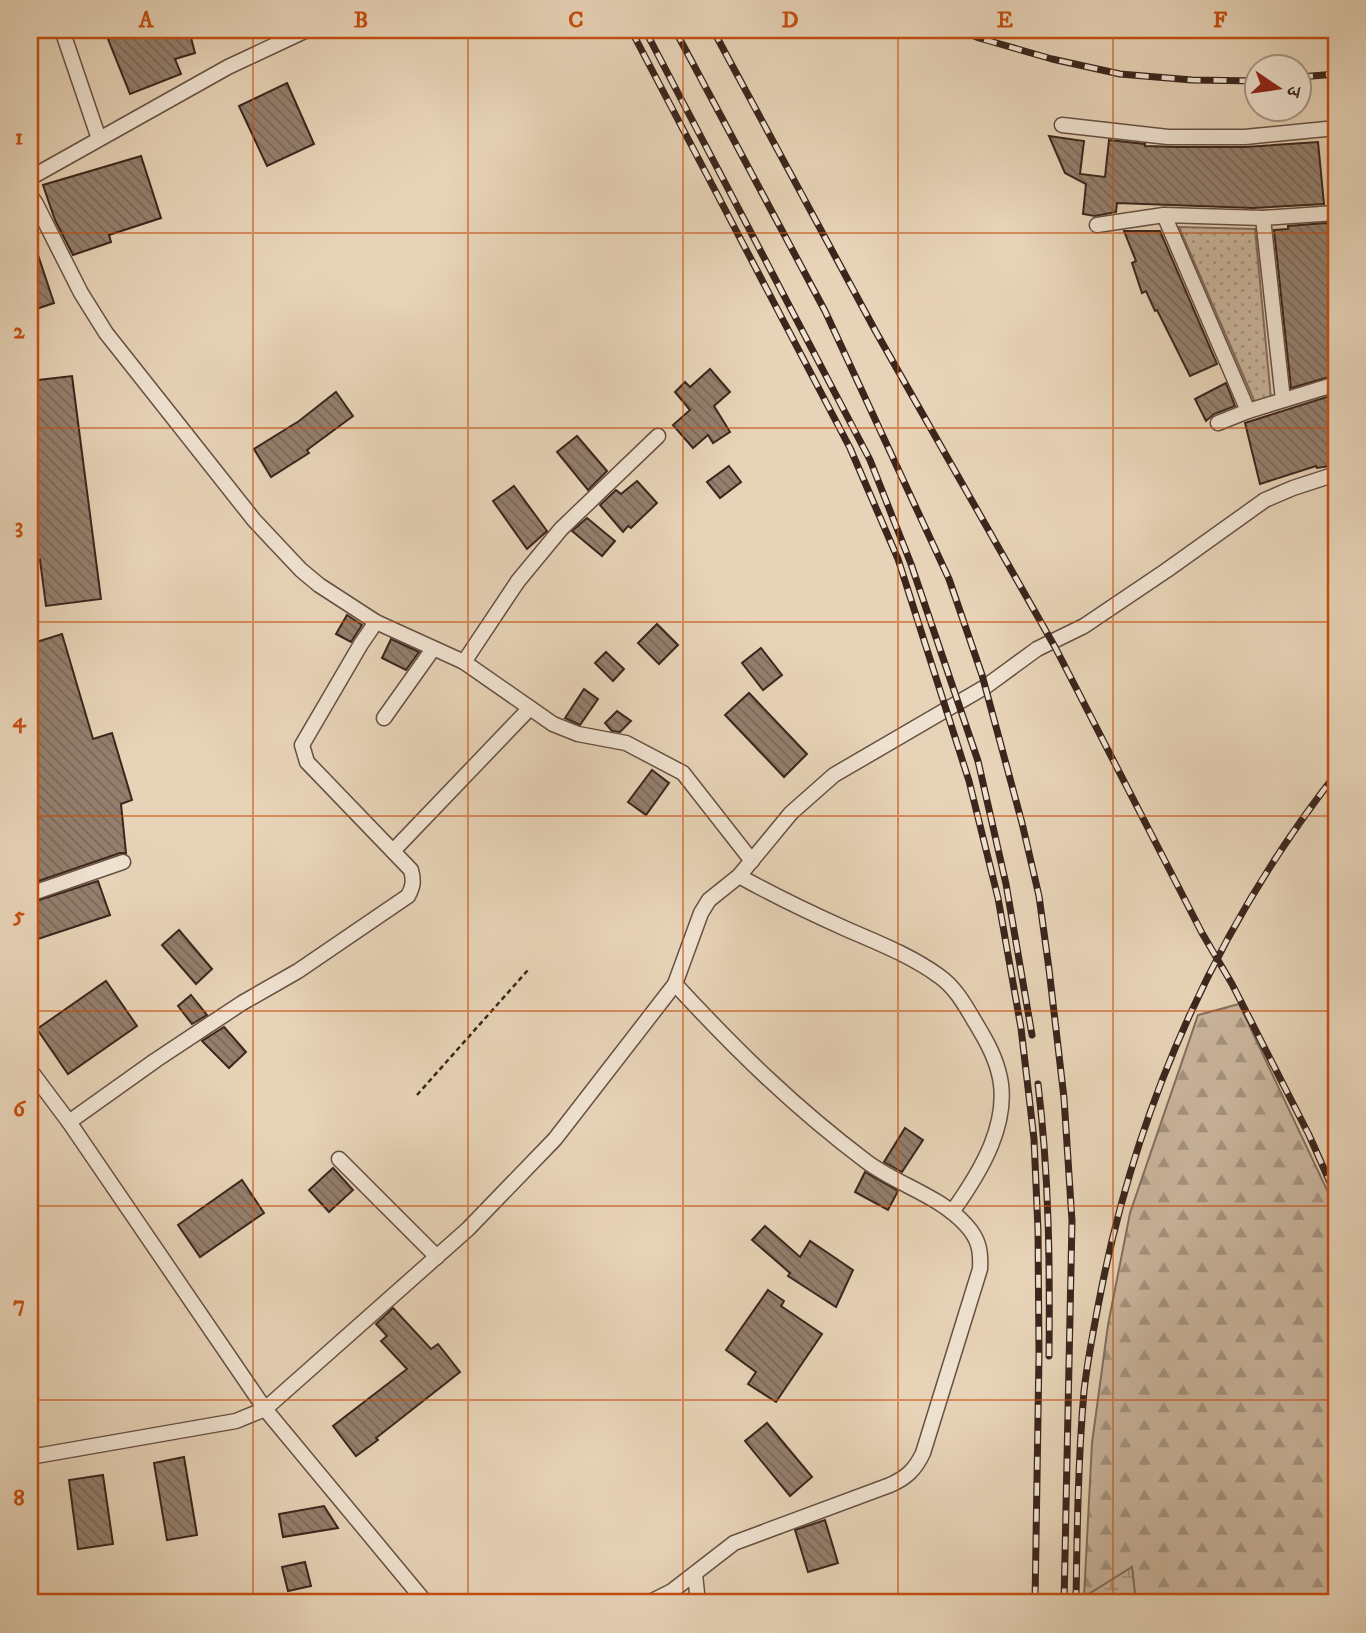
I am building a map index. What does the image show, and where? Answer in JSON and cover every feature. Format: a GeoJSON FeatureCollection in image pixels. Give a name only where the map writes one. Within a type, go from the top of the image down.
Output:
{"type":"FeatureCollection","features":[{"type":"Feature","properties":{"kind":"street"},"geometry":{"type":"LineString","coordinates":[[62,30],[100,139]]}},
{"type":"Feature","properties":{"kind":"street"},"geometry":{"type":"LineString","coordinates":[[30,178],[228,67],[307,30]]}},
{"type":"Feature","properties":{"kind":"street"},"geometry":{"type":"LineString","coordinates":[[1062,125],[1168,136],[1219,137],[1336,128]]}},
{"type":"Feature","properties":{"kind":"street"},"geometry":{"type":"LineString","coordinates":[[30,195],[81,293],[106,333],[254,520],[301,570],[376,622],[464,662],[530,709],[565,730],[626,743],[683,773],[752,861]]}},
{"type":"Feature","properties":{"kind":"street"},"geometry":{"type":"LineString","coordinates":[[1097,225],[1164,215],[1263,218],[1336,213]]}},
{"type":"Feature","properties":{"kind":"street"},"geometry":{"type":"LineString","coordinates":[[1164,215],[1248,411]]}},
{"type":"Feature","properties":{"kind":"street"},"geometry":{"type":"LineString","coordinates":[[1263,218],[1283,400]]}},
{"type":"Feature","properties":{"kind":"street"},"geometry":{"type":"LineString","coordinates":[[1218,423],[1336,384]]}},
{"type":"Feature","properties":{"kind":"street"},"geometry":{"type":"LineString","coordinates":[[464,662],[518,581],[561,529],[659,436]]}},
{"type":"Feature","properties":{"kind":"street"},"geometry":{"type":"LineString","coordinates":[[30,1457],[236,1422],[265,1409],[437,1257],[504,1193],[555,1139],[675,984],[701,913],[709,900],[739,876],[791,813],[834,775],[985,687],[1037,649],[1084,626],[1265,500],[1336,474]]}},
{"type":"Feature","properties":{"kind":"street"},"geometry":{"type":"LineString","coordinates":[[69,1122],[156,1060],[242,1003],[298,971],[408,896],[413,887],[411,870],[307,762],[302,744],[376,622]]}},
{"type":"Feature","properties":{"kind":"street"},"geometry":{"type":"LineString","coordinates":[[384,718],[433,649]]}},
{"type":"Feature","properties":{"kind":"street"},"geometry":{"type":"LineString","coordinates":[[393,851],[530,709]]}},
{"type":"Feature","properties":{"kind":"street"},"geometry":{"type":"LineString","coordinates":[[30,894],[123,862]]}},
{"type":"Feature","properties":{"kind":"street"},"geometry":{"type":"LineString","coordinates":[[739,876],[782,900],[897,951],[939,976],[962,1000],[991,1050],[999,1072],[1002,1098],[999,1118],[985,1160],[975,1180],[952,1212]]}},
{"type":"Feature","properties":{"kind":"street"},"geometry":{"type":"LineString","coordinates":[[648,1603],[672,1591],[734,1543],[890,1485],[905,1478],[918,1465],[980,1269],[981,1252],[977,1239],[952,1212],[873,1166],[816,1124],[734,1049],[675,984]]}},
{"type":"Feature","properties":{"kind":"street"},"geometry":{"type":"LineString","coordinates":[[30,1070],[69,1122],[265,1409],[426,1603]]}},
{"type":"Feature","properties":{"kind":"street"},"geometry":{"type":"LineString","coordinates":[[339,1159],[437,1257]]}},
{"type":"Feature","properties":{"kind":"street"},"geometry":{"type":"LineString","coordinates":[[695,1574],[698,1603]]}},
{"type":"Feature","properties":{"kind":"path"},"geometry":{"type":"LineString","coordinates":[[417,1095],[528,970]]}},
{"type":"Feature","properties":{"kind":"green space"},"geometry":{"type":"Polygon","coordinates":[[[1179,227],[1255,229],[1271,399],[1256,405],[1179,227]]]}},
{"type":"Feature","properties":{"kind":"green space"},"geometry":{"type":"Polygon","coordinates":[[[1239,1004],[1336,1209],[1336,1603],[1136,1603],[1132,1568],[1084,1597],[1092,1443],[1108,1325],[1130,1213],[1198,1015],[1239,1004]]]}},
{"type":"Feature","properties":{"kind":"green space"},"geometry":{"type":"Polygon","coordinates":[[[1132,1567],[1136,1603],[1084,1603],[1084,1597],[1132,1567]]]}},
{"type":"Feature","properties":{"kind":"building"},"geometry":{"type":"Polygon","coordinates":[[[133,30],[189,30],[195,53],[175,59],[181,74],[130,94],[108,39],[133,30]]]}},
{"type":"Feature","properties":{"kind":"building"},"geometry":{"type":"Polygon","coordinates":[[[287,83],[314,144],[267,166],[239,106],[287,83]]]}},
{"type":"Feature","properties":{"kind":"building"},"geometry":{"type":"Polygon","coordinates":[[[1049,136],[1084,141],[1080,174],[1105,177],[1109,140],[1145,146],[1178,147],[1245,147],[1318,142],[1324,204],[1253,208],[1117,203],[1116,212],[1095,216],[1083,214],[1086,184],[1065,173],[1049,136]]]}},
{"type":"Feature","properties":{"kind":"building"},"geometry":{"type":"Polygon","coordinates":[[[141,156],[161,218],[109,235],[111,242],[73,255],[55,220],[43,185],[141,156]]]}},
{"type":"Feature","properties":{"kind":"building"},"geometry":{"type":"Polygon","coordinates":[[[1332,224],[1336,282],[1336,375],[1291,388],[1274,230],[1332,224]]]}},
{"type":"Feature","properties":{"kind":"building"},"geometry":{"type":"Polygon","coordinates":[[[1124,231],[1160,231],[1217,364],[1190,376],[1157,310],[1155,311],[1146,291],[1142,293],[1132,263],[1136,261],[1124,231]]]}},
{"type":"Feature","properties":{"kind":"building"},"geometry":{"type":"Polygon","coordinates":[[[30,237],[54,303],[30,311],[30,237]]]}},
{"type":"Feature","properties":{"kind":"building"},"geometry":{"type":"Polygon","coordinates":[[[710,369],[730,392],[714,406],[730,432],[713,443],[708,435],[693,448],[673,425],[690,410],[675,392],[685,382],[690,387],[710,369]]]}},
{"type":"Feature","properties":{"kind":"building"},"geometry":{"type":"Polygon","coordinates":[[[72,376],[101,599],[46,606],[40,560],[30,564],[30,500],[33,499],[30,477],[30,381],[72,376]]]}},
{"type":"Feature","properties":{"kind":"building"},"geometry":{"type":"Polygon","coordinates":[[[1226,383],[1235,406],[1214,414],[1206,421],[1195,399],[1226,383]]]}},
{"type":"Feature","properties":{"kind":"building"},"geometry":{"type":"Polygon","coordinates":[[[336,392],[353,416],[307,450],[309,453],[271,477],[254,449],[299,421],[336,392]]]}},
{"type":"Feature","properties":{"kind":"building"},"geometry":{"type":"Polygon","coordinates":[[[1333,395],[1336,424],[1331,426],[1336,447],[1336,465],[1316,466],[1260,484],[1245,423],[1333,395]]]}},
{"type":"Feature","properties":{"kind":"building"},"geometry":{"type":"Polygon","coordinates":[[[577,436],[607,471],[588,490],[557,452],[577,436]]]}},
{"type":"Feature","properties":{"kind":"building"},"geometry":{"type":"Polygon","coordinates":[[[729,466],[741,482],[720,498],[707,482],[729,466]]]}},
{"type":"Feature","properties":{"kind":"building"},"geometry":{"type":"Polygon","coordinates":[[[637,481],[657,503],[631,528],[628,526],[623,532],[600,505],[616,490],[621,494],[637,481]]]}},
{"type":"Feature","properties":{"kind":"building"},"geometry":{"type":"Polygon","coordinates":[[[514,486],[547,531],[527,549],[493,501],[514,486]]]}},
{"type":"Feature","properties":{"kind":"building"},"geometry":{"type":"Polygon","coordinates":[[[587,518],[615,541],[602,556],[572,531],[587,518]]]}},
{"type":"Feature","properties":{"kind":"building"},"geometry":{"type":"Polygon","coordinates":[[[347,615],[362,625],[351,642],[336,634],[347,615]]]}},
{"type":"Feature","properties":{"kind":"building"},"geometry":{"type":"Polygon","coordinates":[[[657,624],[678,645],[659,664],[638,643],[657,624]]]}},
{"type":"Feature","properties":{"kind":"building"},"geometry":{"type":"Polygon","coordinates":[[[62,634],[93,739],[112,733],[132,800],[121,804],[126,853],[30,884],[30,644],[62,634]]]}},
{"type":"Feature","properties":{"kind":"building"},"geometry":{"type":"Polygon","coordinates":[[[391,639],[419,652],[406,670],[382,658],[391,639]]]}},
{"type":"Feature","properties":{"kind":"building"},"geometry":{"type":"Polygon","coordinates":[[[761,648],[782,675],[763,690],[742,663],[761,648]]]}},
{"type":"Feature","properties":{"kind":"building"},"geometry":{"type":"Polygon","coordinates":[[[606,652],[624,669],[613,681],[595,663],[606,652]]]}},
{"type":"Feature","properties":{"kind":"building"},"geometry":{"type":"Polygon","coordinates":[[[584,689],[598,699],[580,725],[565,718],[584,689]]]}},
{"type":"Feature","properties":{"kind":"building"},"geometry":{"type":"Polygon","coordinates":[[[749,693],[807,754],[784,777],[725,715],[749,693]]]}},
{"type":"Feature","properties":{"kind":"building"},"geometry":{"type":"Polygon","coordinates":[[[617,711],[631,721],[620,732],[612,731],[605,723],[617,711]]]}},
{"type":"Feature","properties":{"kind":"building"},"geometry":{"type":"Polygon","coordinates":[[[652,770],[669,783],[646,815],[628,802],[652,770]]]}},
{"type":"Feature","properties":{"kind":"building"},"geometry":{"type":"Polygon","coordinates":[[[98,881],[110,915],[32,941],[30,903],[98,881]]]}},
{"type":"Feature","properties":{"kind":"building"},"geometry":{"type":"Polygon","coordinates":[[[179,930],[212,969],[196,984],[162,945],[179,930]]]}},
{"type":"Feature","properties":{"kind":"building"},"geometry":{"type":"Polygon","coordinates":[[[106,981],[137,1026],[68,1074],[37,1029],[106,981]]]}},
{"type":"Feature","properties":{"kind":"building"},"geometry":{"type":"Polygon","coordinates":[[[191,995],[207,1015],[192,1024],[178,1006],[191,995]]]}},
{"type":"Feature","properties":{"kind":"building"},"geometry":{"type":"Polygon","coordinates":[[[224,1027],[246,1052],[229,1068],[202,1041],[224,1027]]]}},
{"type":"Feature","properties":{"kind":"building"},"geometry":{"type":"Polygon","coordinates":[[[905,1128],[923,1140],[902,1172],[884,1162],[905,1128]]]}},
{"type":"Feature","properties":{"kind":"building"},"geometry":{"type":"Polygon","coordinates":[[[333,1168],[353,1190],[329,1212],[309,1190],[333,1168]]]}},
{"type":"Feature","properties":{"kind":"building"},"geometry":{"type":"Polygon","coordinates":[[[865,1172],[898,1191],[888,1210],[855,1192],[865,1172]]]}},
{"type":"Feature","properties":{"kind":"building"},"geometry":{"type":"Polygon","coordinates":[[[242,1180],[264,1213],[200,1257],[178,1225],[242,1180]]]}},
{"type":"Feature","properties":{"kind":"building"},"geometry":{"type":"Polygon","coordinates":[[[765,1226],[800,1257],[810,1241],[853,1270],[836,1307],[788,1276],[790,1273],[752,1240],[765,1226]]]}},
{"type":"Feature","properties":{"kind":"building"},"geometry":{"type":"Polygon","coordinates":[[[768,1290],[784,1301],[781,1306],[822,1334],[776,1402],[748,1384],[756,1372],[726,1350],[768,1290]]]}},
{"type":"Feature","properties":{"kind":"building"},"geometry":{"type":"Polygon","coordinates":[[[393,1308],[431,1349],[438,1344],[460,1372],[356,1456],[333,1426],[407,1369],[381,1341],[387,1336],[376,1324],[393,1308]]]}},
{"type":"Feature","properties":{"kind":"building"},"geometry":{"type":"Polygon","coordinates":[[[767,1423],[812,1477],[790,1496],[745,1441],[767,1423]]]}},
{"type":"Feature","properties":{"kind":"building"},"geometry":{"type":"Polygon","coordinates":[[[184,1457],[197,1535],[167,1540],[154,1463],[184,1457]]]}},
{"type":"Feature","properties":{"kind":"building"},"geometry":{"type":"Polygon","coordinates":[[[103,1475],[113,1544],[78,1549],[69,1480],[103,1475]]]}},
{"type":"Feature","properties":{"kind":"building"},"geometry":{"type":"Polygon","coordinates":[[[324,1506],[338,1528],[283,1537],[279,1514],[324,1506]]]}},
{"type":"Feature","properties":{"kind":"building"},"geometry":{"type":"Polygon","coordinates":[[[825,1520],[838,1563],[808,1572],[795,1530],[825,1520]]]}},
{"type":"Feature","properties":{"kind":"building"},"geometry":{"type":"Polygon","coordinates":[[[305,1562],[311,1586],[288,1591],[282,1567],[305,1562]]]}},
{"type":"Feature","properties":{"kind":"railway"},"geometry":{"type":"LineString","coordinates":[[631,30],[850,448],[898,559],[969,781],[998,898],[1021,1028],[1034,1139],[1039,1354],[1035,1603]]}},
{"type":"Feature","properties":{"kind":"railway"},"geometry":{"type":"LineString","coordinates":[[645,30],[870,460],[911,564],[978,761],[1006,884],[1032,1035]]}},
{"type":"Feature","properties":{"kind":"railway"},"geometry":{"type":"LineString","coordinates":[[675,30],[825,311],[949,579],[982,675],[1022,823],[1039,896],[1049,969],[1064,1098],[1072,1221],[1064,1603]]}},
{"type":"Feature","properties":{"kind":"railway"},"geometry":{"type":"LineString","coordinates":[[713,30],[876,332],[1055,647],[1202,933],[1232,984],[1309,1135],[1336,1196]]}},
{"type":"Feature","properties":{"kind":"railway"},"geometry":{"type":"LineString","coordinates":[[960,30],[1052,59],[1120,74],[1244,81]]}},
{"type":"Feature","properties":{"kind":"railway"},"geometry":{"type":"LineString","coordinates":[[1314,76],[1336,74]]}},
{"type":"Feature","properties":{"kind":"railway"},"geometry":{"type":"LineString","coordinates":[[1076,1603],[1079,1470],[1086,1378],[1102,1286],[1138,1149],[1161,1082],[1220,953],[1255,891],[1336,774]]}},
{"type":"Feature","properties":{"kind":"railway"},"geometry":{"type":"LineString","coordinates":[[1038,1084],[1048,1220],[1049,1356]]}}]}
